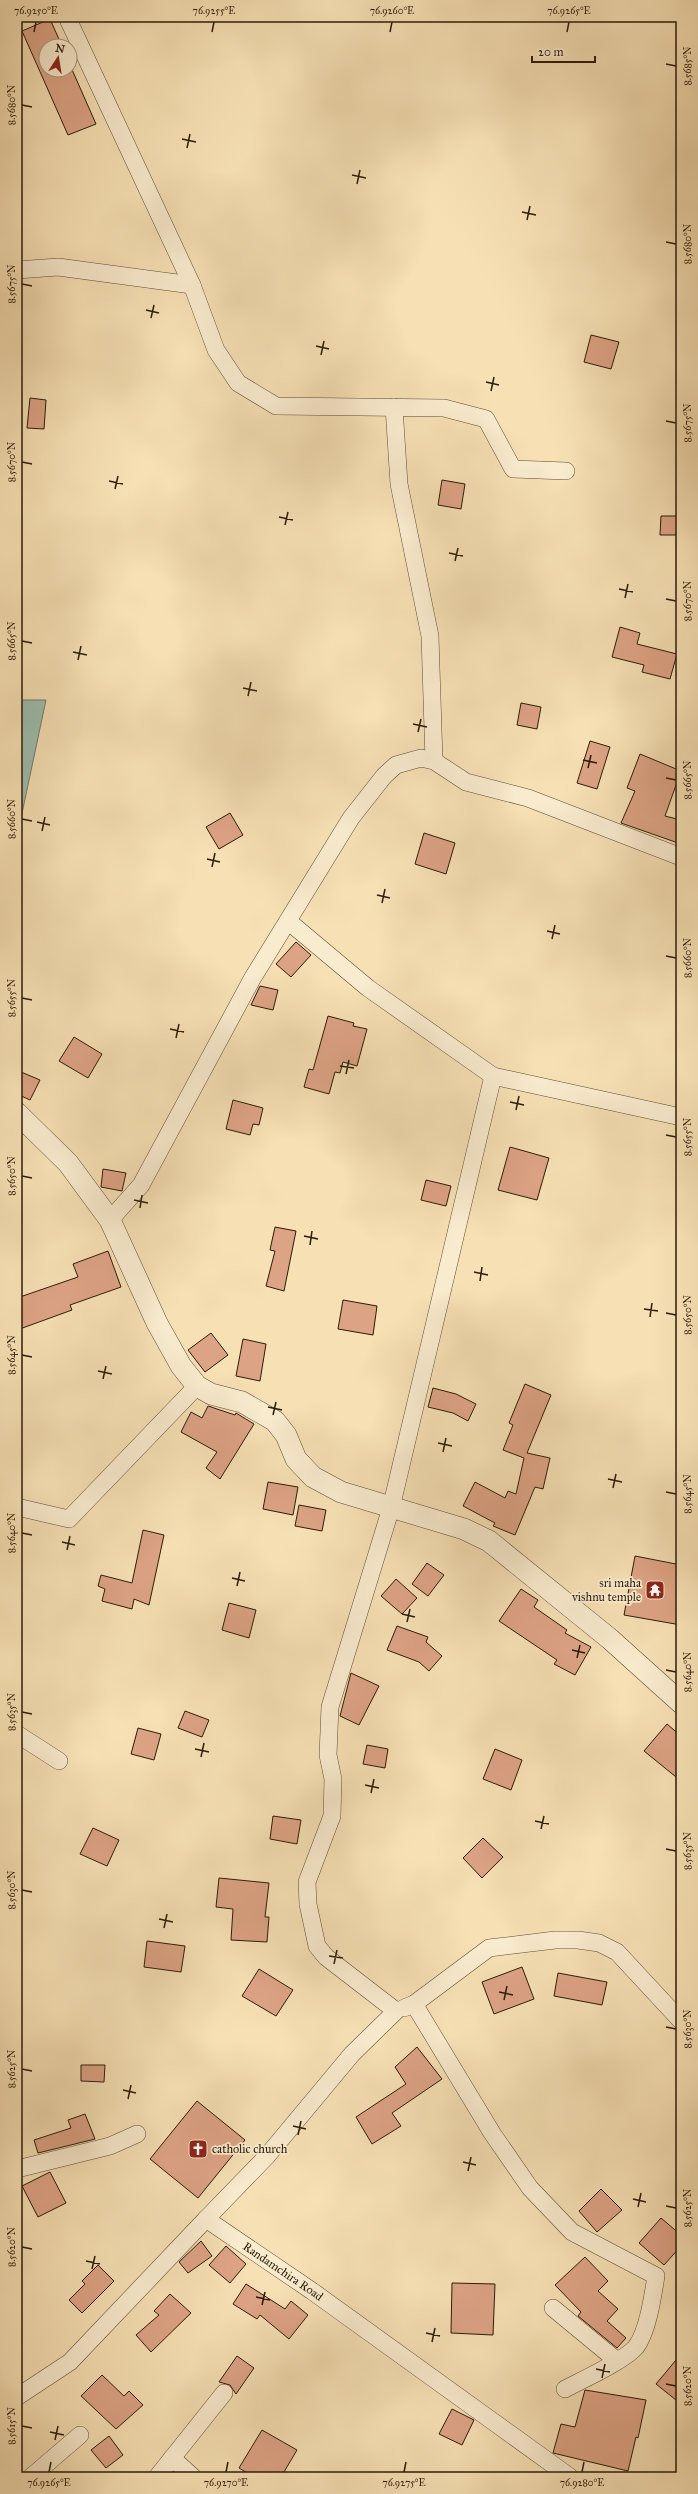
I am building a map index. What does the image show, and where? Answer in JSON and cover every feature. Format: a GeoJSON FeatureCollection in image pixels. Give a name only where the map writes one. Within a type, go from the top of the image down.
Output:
{"type":"FeatureCollection","features":[{"type":"Feature","properties":{"kind":"street"},"geometry":{"type":"LineString","coordinates":[[67,17],[192,285],[216,350],[238,382],[276,406],[444,408],[486,419],[513,469],[566,471]]}},
{"type":"Feature","properties":{"kind":"street"},"geometry":{"type":"LineString","coordinates":[[17,270],[58,267],[192,285]]}},
{"type":"Feature","properties":{"kind":"street"},"geometry":{"type":"LineString","coordinates":[[394,407],[399,484],[430,636],[434,761]]}},
{"type":"Feature","properties":{"kind":"street"},"geometry":{"type":"LineString","coordinates":[[110,1220],[141,1185],[252,979],[351,818],[384,776],[396,765],[421,758],[434,761],[466,782],[528,798],[681,857]]}},
{"type":"Feature","properties":{"kind":"street"},"geometry":{"type":"LineString","coordinates":[[288,921],[368,988],[493,1076],[681,1117]]}},
{"type":"Feature","properties":{"kind":"street"},"geometry":{"type":"LineString","coordinates":[[396,2011],[326,1957],[317,1946],[308,1904],[307,1882],[332,1816],[332,1778],[328,1755],[330,1707],[391,1508],[493,1076]]}},
{"type":"Feature","properties":{"kind":"street"},"geometry":{"type":"LineString","coordinates":[[17,1113],[68,1162],[110,1220],[157,1322],[181,1366],[197,1386],[211,1394],[242,1402],[275,1421],[286,1435],[296,1459],[314,1477],[341,1492],[464,1529],[489,1541],[518,1563],[564,1604],[610,1640],[681,1703]]}},
{"type":"Feature","properties":{"kind":"street"},"geometry":{"type":"LineString","coordinates":[[17,1507],[69,1519],[197,1386]]}},
{"type":"Feature","properties":{"kind":"street"},"geometry":{"type":"LineString","coordinates":[[17,1734],[59,1761]]}},
{"type":"Feature","properties":{"kind":"street"},"geometry":{"type":"LineString","coordinates":[[17,2397],[70,2362],[266,2156],[352,2054],[396,2011],[414,2004],[489,1948],[555,1940],[578,1940],[600,1944],[617,1952],[681,2021]]}},
{"type":"Feature","properties":{"kind":"street"},"geometry":{"type":"LineString","coordinates":[[414,2004],[492,2134],[530,2188],[572,2232],[656,2276],[650,2314],[636,2346],[596,2374],[565,2389]]}},
{"type":"Feature","properties":{"kind":"street"},"geometry":{"type":"LineString","coordinates":[[17,2169],[110,2146],[136,2134]]}},
{"type":"Feature","properties":{"kind":"street","name":"Randamchira Road"},"geometry":{"type":"LineString","coordinates":[[206,2219],[312,2291],[570,2477]]}},
{"type":"Feature","properties":{"kind":"street"},"geometry":{"type":"LineString","coordinates":[[553,2308],[616,2360]]}},
{"type":"Feature","properties":{"kind":"street"},"geometry":{"type":"LineString","coordinates":[[157,2477],[224,2393]]}},
{"type":"Feature","properties":{"kind":"street"},"geometry":{"type":"LineString","coordinates":[[30,2477],[80,2434]]}},
{"type":"Feature","properties":{"kind":"street"},"geometry":{"type":"LineString","coordinates":[[172,2458],[193,2477]]}},
{"type":"Feature","properties":{"kind":"shaded area"},"geometry":{"type":"Polygon","coordinates":[[[17,700],[46,700],[21,818],[17,817],[17,700]]]}},
{"type":"Feature","properties":{"kind":"building"},"geometry":{"type":"Polygon","coordinates":[[[50,19],[58,38],[38,38],[38,67],[22,31],[50,19]]]}},
{"type":"Feature","properties":{"kind":"building"},"geometry":{"type":"Polygon","coordinates":[[[43,78],[76,78],[96,124],[68,135],[43,78]]]}},
{"type":"Feature","properties":{"kind":"building"},"geometry":{"type":"Polygon","coordinates":[[[591,335],[619,342],[611,369],[584,362],[591,335]]]}},
{"type":"Feature","properties":{"kind":"building"},"geometry":{"type":"Polygon","coordinates":[[[30,398],[46,400],[44,429],[27,428],[30,398]]]}},
{"type":"Feature","properties":{"kind":"building"},"geometry":{"type":"Polygon","coordinates":[[[442,480],[465,484],[461,509],[438,505],[442,480]]]}},
{"type":"Feature","properties":{"kind":"building"},"geometry":{"type":"Polygon","coordinates":[[[661,516],[681,516],[681,535],[660,535],[661,516]]]}},
{"type":"Feature","properties":{"kind":"building"},"geometry":{"type":"Polygon","coordinates":[[[620,627],[640,633],[637,644],[677,654],[670,679],[642,672],[644,665],[612,657],[620,627]]]}},
{"type":"Feature","properties":{"kind":"building"},"geometry":{"type":"Polygon","coordinates":[[[521,703],[541,707],[537,729],[517,725],[521,703]]]}},
{"type":"Feature","properties":{"kind":"building"},"geometry":{"type":"Polygon","coordinates":[[[590,741],[610,747],[597,789],[577,783],[590,741]]]}},
{"type":"Feature","properties":{"kind":"building"},"geometry":{"type":"Polygon","coordinates":[[[640,754],[681,771],[665,816],[681,820],[681,844],[621,823],[635,791],[627,788],[640,754]]]}},
{"type":"Feature","properties":{"kind":"building"},"geometry":{"type":"Polygon","coordinates":[[[230,813],[243,835],[219,849],[206,827],[230,813]]]}},
{"type":"Feature","properties":{"kind":"building"},"geometry":{"type":"Polygon","coordinates":[[[424,833],[455,843],[446,874],[415,864],[424,833]]]}},
{"type":"Feature","properties":{"kind":"building"},"geometry":{"type":"Polygon","coordinates":[[[296,942],[311,955],[291,977],[276,964],[296,942]]]}},
{"type":"Feature","properties":{"kind":"building"},"geometry":{"type":"Polygon","coordinates":[[[260,986],[278,990],[273,1010],[251,1005],[260,986]]]}},
{"type":"Feature","properties":{"kind":"building"},"geometry":{"type":"Polygon","coordinates":[[[328,1016],[354,1023],[353,1026],[367,1029],[357,1066],[343,1062],[340,1073],[335,1072],[329,1094],[304,1087],[309,1069],[313,1070],[328,1016]]]}},
{"type":"Feature","properties":{"kind":"building"},"geometry":{"type":"Polygon","coordinates":[[[74,1037],[102,1054],[88,1078],[59,1061],[74,1037]]]}},
{"type":"Feature","properties":{"kind":"building"},"geometry":{"type":"Polygon","coordinates":[[[21,1072],[40,1080],[30,1100],[17,1094],[17,1082],[21,1072]]]}},
{"type":"Feature","properties":{"kind":"building"},"geometry":{"type":"Polygon","coordinates":[[[233,1100],[263,1108],[259,1125],[253,1124],[250,1135],[226,1129],[233,1100]]]}},
{"type":"Feature","properties":{"kind":"building"},"geometry":{"type":"Polygon","coordinates":[[[510,1147],[549,1158],[537,1200],[498,1190],[510,1147]]]}},
{"type":"Feature","properties":{"kind":"building"},"geometry":{"type":"Polygon","coordinates":[[[103,1169],[126,1173],[122,1191],[101,1187],[103,1169]]]}},
{"type":"Feature","properties":{"kind":"building"},"geometry":{"type":"Polygon","coordinates":[[[426,1180],[451,1186],[446,1206],[421,1200],[426,1180]]]}},
{"type":"Feature","properties":{"kind":"building"},"geometry":{"type":"Polygon","coordinates":[[[275,1227],[296,1231],[284,1291],[266,1286],[275,1251],[270,1250],[275,1227]]]}},
{"type":"Feature","properties":{"kind":"building"},"geometry":{"type":"Polygon","coordinates":[[[108,1251],[121,1287],[70,1305],[72,1310],[17,1330],[17,1298],[78,1277],[73,1264],[108,1251]]]}},
{"type":"Feature","properties":{"kind":"building"},"geometry":{"type":"Polygon","coordinates":[[[343,1300],[377,1306],[373,1335],[338,1329],[343,1300]]]}},
{"type":"Feature","properties":{"kind":"building"},"geometry":{"type":"Polygon","coordinates":[[[211,1333],[228,1355],[205,1372],[188,1350],[211,1333]]]}},
{"type":"Feature","properties":{"kind":"building"},"geometry":{"type":"Polygon","coordinates":[[[243,1339],[266,1344],[260,1381],[236,1376],[243,1339]]]}},
{"type":"Feature","properties":{"kind":"building"},"geometry":{"type":"Polygon","coordinates":[[[525,1384],[551,1395],[527,1453],[550,1458],[543,1489],[535,1487],[515,1535],[493,1526],[495,1523],[463,1506],[475,1482],[505,1498],[508,1491],[516,1494],[524,1458],[503,1450],[513,1425],[509,1423],[525,1384]]]}},
{"type":"Feature","properties":{"kind":"building"},"geometry":{"type":"Polygon","coordinates":[[[433,1388],[456,1394],[476,1404],[468,1421],[453,1413],[428,1407],[433,1388]]]}},
{"type":"Feature","properties":{"kind":"building"},"geometry":{"type":"Polygon","coordinates":[[[208,1406],[235,1415],[236,1413],[254,1424],[220,1479],[206,1468],[217,1452],[181,1432],[191,1412],[202,1418],[208,1406]]]}},
{"type":"Feature","properties":{"kind":"building"},"geometry":{"type":"Polygon","coordinates":[[[268,1482],[298,1487],[293,1515],[263,1509],[268,1482]]]}},
{"type":"Feature","properties":{"kind":"building"},"geometry":{"type":"Polygon","coordinates":[[[299,1505],[326,1510],[322,1531],[295,1526],[299,1505]]]}},
{"type":"Feature","properties":{"kind":"building"},"geometry":{"type":"Polygon","coordinates":[[[143,1530],[164,1535],[149,1605],[134,1599],[132,1609],[102,1601],[105,1589],[98,1586],[101,1575],[132,1583],[143,1530]]]}},
{"type":"Feature","properties":{"kind":"building","name":"sri maha vishnu temple"},"geometry":{"type":"Polygon","coordinates":[[[635,1556],[681,1565],[681,1625],[624,1615],[635,1556]]]}},
{"type":"Feature","properties":{"kind":"building"},"geometry":{"type":"Polygon","coordinates":[[[427,1563],[444,1575],[428,1596],[412,1584],[427,1563]]]}},
{"type":"Feature","properties":{"kind":"building"},"geometry":{"type":"Polygon","coordinates":[[[396,1579],[417,1598],[402,1614],[381,1596],[396,1579]]]}},
{"type":"Feature","properties":{"kind":"building"},"geometry":{"type":"Polygon","coordinates":[[[521,1589],[538,1600],[534,1607],[567,1630],[565,1633],[591,1647],[575,1675],[554,1664],[557,1660],[499,1621],[521,1589]]]}},
{"type":"Feature","properties":{"kind":"building"},"geometry":{"type":"Polygon","coordinates":[[[229,1603],[256,1610],[249,1638],[222,1630],[229,1603]]]}},
{"type":"Feature","properties":{"kind":"building"},"geometry":{"type":"Polygon","coordinates":[[[397,1626],[428,1637],[426,1642],[442,1656],[429,1671],[419,1662],[387,1650],[397,1626]]]}},
{"type":"Feature","properties":{"kind":"building"},"geometry":{"type":"Polygon","coordinates":[[[351,1673],[379,1686],[359,1725],[340,1716],[351,1673]]]}},
{"type":"Feature","properties":{"kind":"building"},"geometry":{"type":"Polygon","coordinates":[[[185,1711],[209,1720],[202,1737],[178,1728],[185,1711]]]}},
{"type":"Feature","properties":{"kind":"building"},"geometry":{"type":"Polygon","coordinates":[[[667,1724],[681,1736],[681,1781],[644,1751],[667,1724]]]}},
{"type":"Feature","properties":{"kind":"building"},"geometry":{"type":"Polygon","coordinates":[[[138,1728],[161,1734],[154,1760],[131,1754],[138,1728]]]}},
{"type":"Feature","properties":{"kind":"building"},"geometry":{"type":"Polygon","coordinates":[[[367,1745],[388,1749],[385,1768],[363,1764],[367,1745]]]}},
{"type":"Feature","properties":{"kind":"building"},"geometry":{"type":"Polygon","coordinates":[[[495,1749],[522,1760],[511,1790],[483,1779],[495,1749]]]}},
{"type":"Feature","properties":{"kind":"building"},"geometry":{"type":"Polygon","coordinates":[[[273,1816],[301,1820],[297,1844],[270,1839],[273,1816]]]}},
{"type":"Feature","properties":{"kind":"building"},"geometry":{"type":"Polygon","coordinates":[[[93,1828],[119,1840],[107,1866],[80,1854],[93,1828]]]}},
{"type":"Feature","properties":{"kind":"building"},"geometry":{"type":"Polygon","coordinates":[[[483,1838],[503,1857],[482,1878],[463,1858],[483,1838]]]}},
{"type":"Feature","properties":{"kind":"building"},"geometry":{"type":"Polygon","coordinates":[[[219,1878],[269,1883],[265,1917],[269,1917],[267,1942],[231,1940],[233,1909],[216,1907],[219,1878]]]}},
{"type":"Feature","properties":{"kind":"building"},"geometry":{"type":"Polygon","coordinates":[[[147,1941],[185,1946],[181,1972],[144,1967],[147,1941]]]}},
{"type":"Feature","properties":{"kind":"building"},"geometry":{"type":"Polygon","coordinates":[[[522,1967],[534,1999],[494,2014],[482,1982],[522,1967]]]}},
{"type":"Feature","properties":{"kind":"building"},"geometry":{"type":"Polygon","coordinates":[[[259,1969],[293,1990],[276,2016],[242,1996],[259,1969]]]}},
{"type":"Feature","properties":{"kind":"building"},"geometry":{"type":"Polygon","coordinates":[[[558,1973],[607,1982],[602,2005],[554,1996],[558,1973]]]}},
{"type":"Feature","properties":{"kind":"building"},"geometry":{"type":"Polygon","coordinates":[[[417,2047],[442,2079],[392,2113],[401,2126],[372,2144],[356,2117],[406,2084],[395,2067],[417,2047]]]}},
{"type":"Feature","properties":{"kind":"building"},"geometry":{"type":"Polygon","coordinates":[[[81,2065],[105,2065],[104,2082],[81,2081],[81,2065]]]}},
{"type":"Feature","properties":{"kind":"building","name":"catholic church"},"geometry":{"type":"Polygon","coordinates":[[[197,2101],[245,2140],[198,2198],[150,2159],[197,2101]]]}},
{"type":"Feature","properties":{"kind":"building"},"geometry":{"type":"Polygon","coordinates":[[[85,2114],[95,2139],[38,2153],[34,2140],[71,2128],[68,2120],[85,2114]]]}},
{"type":"Feature","properties":{"kind":"building"},"geometry":{"type":"Polygon","coordinates":[[[50,2172],[66,2203],[38,2217],[22,2186],[50,2172]]]}},
{"type":"Feature","properties":{"kind":"building"},"geometry":{"type":"Polygon","coordinates":[[[601,2189],[622,2210],[597,2232],[579,2211],[601,2189]]]}},
{"type":"Feature","properties":{"kind":"building"},"geometry":{"type":"Polygon","coordinates":[[[661,2218],[681,2235],[681,2246],[664,2265],[639,2243],[661,2218]]]}},
{"type":"Feature","properties":{"kind":"building"},"geometry":{"type":"Polygon","coordinates":[[[201,2241],[212,2256],[188,2273],[179,2262],[201,2241]]]}},
{"type":"Feature","properties":{"kind":"building"},"geometry":{"type":"Polygon","coordinates":[[[226,2246],[246,2264],[230,2283],[209,2265],[226,2246]]]}},
{"type":"Feature","properties":{"kind":"building"},"geometry":{"type":"Polygon","coordinates":[[[585,2257],[608,2281],[598,2291],[618,2309],[607,2321],[626,2338],[617,2348],[578,2316],[581,2312],[555,2285],[585,2257]]]}},
{"type":"Feature","properties":{"kind":"building"},"geometry":{"type":"Polygon","coordinates":[[[98,2265],[114,2281],[82,2313],[69,2300],[85,2284],[82,2281],[98,2265]]]}},
{"type":"Feature","properties":{"kind":"building"},"geometry":{"type":"Polygon","coordinates":[[[452,2283],[495,2284],[493,2335],[451,2333],[452,2283]]]}},
{"type":"Feature","properties":{"kind":"building"},"geometry":{"type":"Polygon","coordinates":[[[246,2284],[285,2309],[291,2301],[308,2315],[289,2339],[260,2315],[257,2319],[233,2304],[246,2284]]]}},
{"type":"Feature","properties":{"kind":"building"},"geometry":{"type":"Polygon","coordinates":[[[170,2294],[191,2313],[151,2352],[136,2335],[159,2315],[154,2311],[170,2294]]]}},
{"type":"Feature","properties":{"kind":"building"},"geometry":{"type":"Polygon","coordinates":[[[681,2354],[681,2404],[656,2384],[681,2354]]]}},
{"type":"Feature","properties":{"kind":"building"},"geometry":{"type":"Polygon","coordinates":[[[237,2356],[254,2368],[236,2394],[230,2385],[219,2382],[237,2356]]]}},
{"type":"Feature","properties":{"kind":"building"},"geometry":{"type":"Polygon","coordinates":[[[102,2375],[124,2396],[129,2391],[143,2405],[116,2429],[81,2396],[102,2375]]]}},
{"type":"Feature","properties":{"kind":"building"},"geometry":{"type":"Polygon","coordinates":[[[585,2390],[646,2400],[638,2438],[636,2437],[628,2471],[553,2453],[561,2424],[575,2427],[585,2390]]]}},
{"type":"Feature","properties":{"kind":"building"},"geometry":{"type":"Polygon","coordinates":[[[452,2409],[474,2420],[462,2445],[439,2434],[452,2409]]]}},
{"type":"Feature","properties":{"kind":"building"},"geometry":{"type":"Polygon","coordinates":[[[262,2430],[297,2450],[281,2477],[254,2477],[239,2468],[262,2430]]]}},
{"type":"Feature","properties":{"kind":"building"},"geometry":{"type":"Polygon","coordinates":[[[109,2436],[123,2455],[106,2468],[91,2450],[109,2436]]]}},
{"type":"Feature","properties":{"kind":"place","name":"sri maha vishnu temple"},"geometry":{"type":"Point","coordinates":[655,1590]}},
{"type":"Feature","properties":{"kind":"place","name":"catholic church"},"geometry":{"type":"Point","coordinates":[198,2149]}}]}
